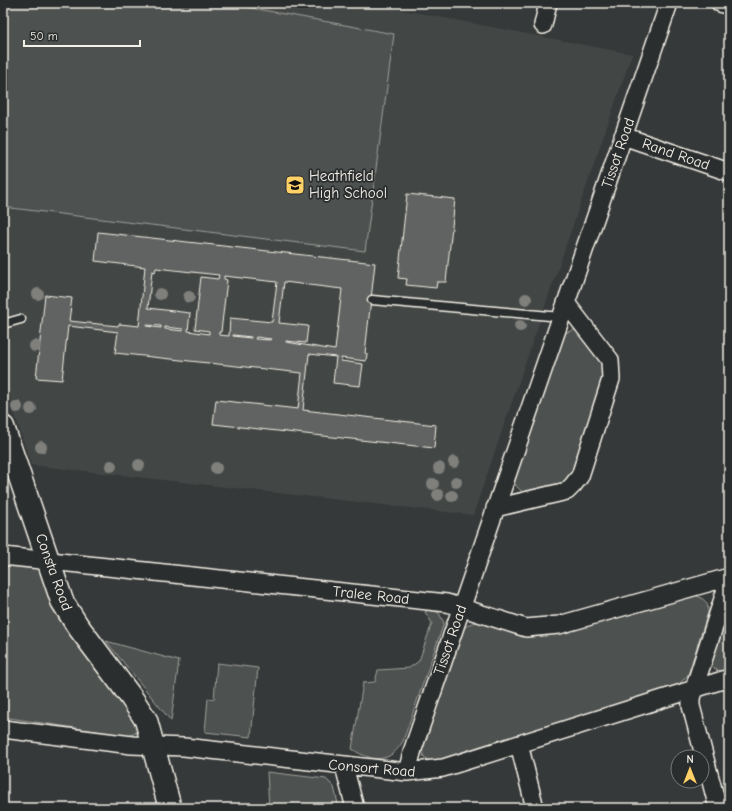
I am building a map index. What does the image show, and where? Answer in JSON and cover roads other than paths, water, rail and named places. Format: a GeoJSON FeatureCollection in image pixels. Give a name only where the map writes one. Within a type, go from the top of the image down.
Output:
{"type":"FeatureCollection","features":[{"type":"Feature","properties":{"kind":"street"},"geometry":{"type":"LineString","coordinates":[[544,25],[548,3]]}},
{"type":"Feature","properties":{"kind":"street","name":"Tissot Road"},"geometry":{"type":"LineString","coordinates":[[407,772],[413,749],[461,607],[669,3]]}},
{"type":"Feature","properties":{"kind":"street"},"geometry":{"type":"LineString","coordinates":[[720,3],[729,6]]}},
{"type":"Feature","properties":{"kind":"street","name":"Rand Road"},"geometry":{"type":"LineString","coordinates":[[623,136],[729,172]]}},
{"type":"Feature","properties":{"kind":"street"},"geometry":{"type":"LineString","coordinates":[[495,508],[567,491],[580,476],[611,379],[612,369],[610,360],[564,310]]}},
{"type":"Feature","properties":{"kind":"street","name":"Consta Road"},"geometry":{"type":"LineString","coordinates":[[3,427],[58,591],[68,612],[142,712],[154,745],[170,808]]}},
{"type":"Feature","properties":{"kind":"street","name":"Tralee Road"},"geometry":{"type":"LineString","coordinates":[[3,556],[439,603],[461,607],[518,627],[546,628],[729,578]]}},
{"type":"Feature","properties":{"kind":"street"},"geometry":{"type":"LineString","coordinates":[[718,808],[691,706],[693,689],[729,578]]}},
{"type":"Feature","properties":{"kind":"street","name":"Consort Road"},"geometry":{"type":"LineString","coordinates":[[3,729],[132,745],[207,749],[344,766],[407,772],[443,768],[729,678]]}},
{"type":"Feature","properties":{"kind":"street"},"geometry":{"type":"LineString","coordinates":[[518,744],[535,808]]}},
{"type":"Feature","properties":{"kind":"street"},"geometry":{"type":"LineString","coordinates":[[344,766],[355,808]]}},
{"type":"Feature","properties":{"kind":"lane"},"geometry":{"type":"LineString","coordinates":[[372,300],[564,310]]}},
{"type":"Feature","properties":{"kind":"lane"},"geometry":{"type":"LineString","coordinates":[[3,324],[21,319]]}},
{"type":"Feature","properties":{"kind":"place","name":"Heathfield High School"},"geometry":{"type":"Point","coordinates":[295,185]}}]}
